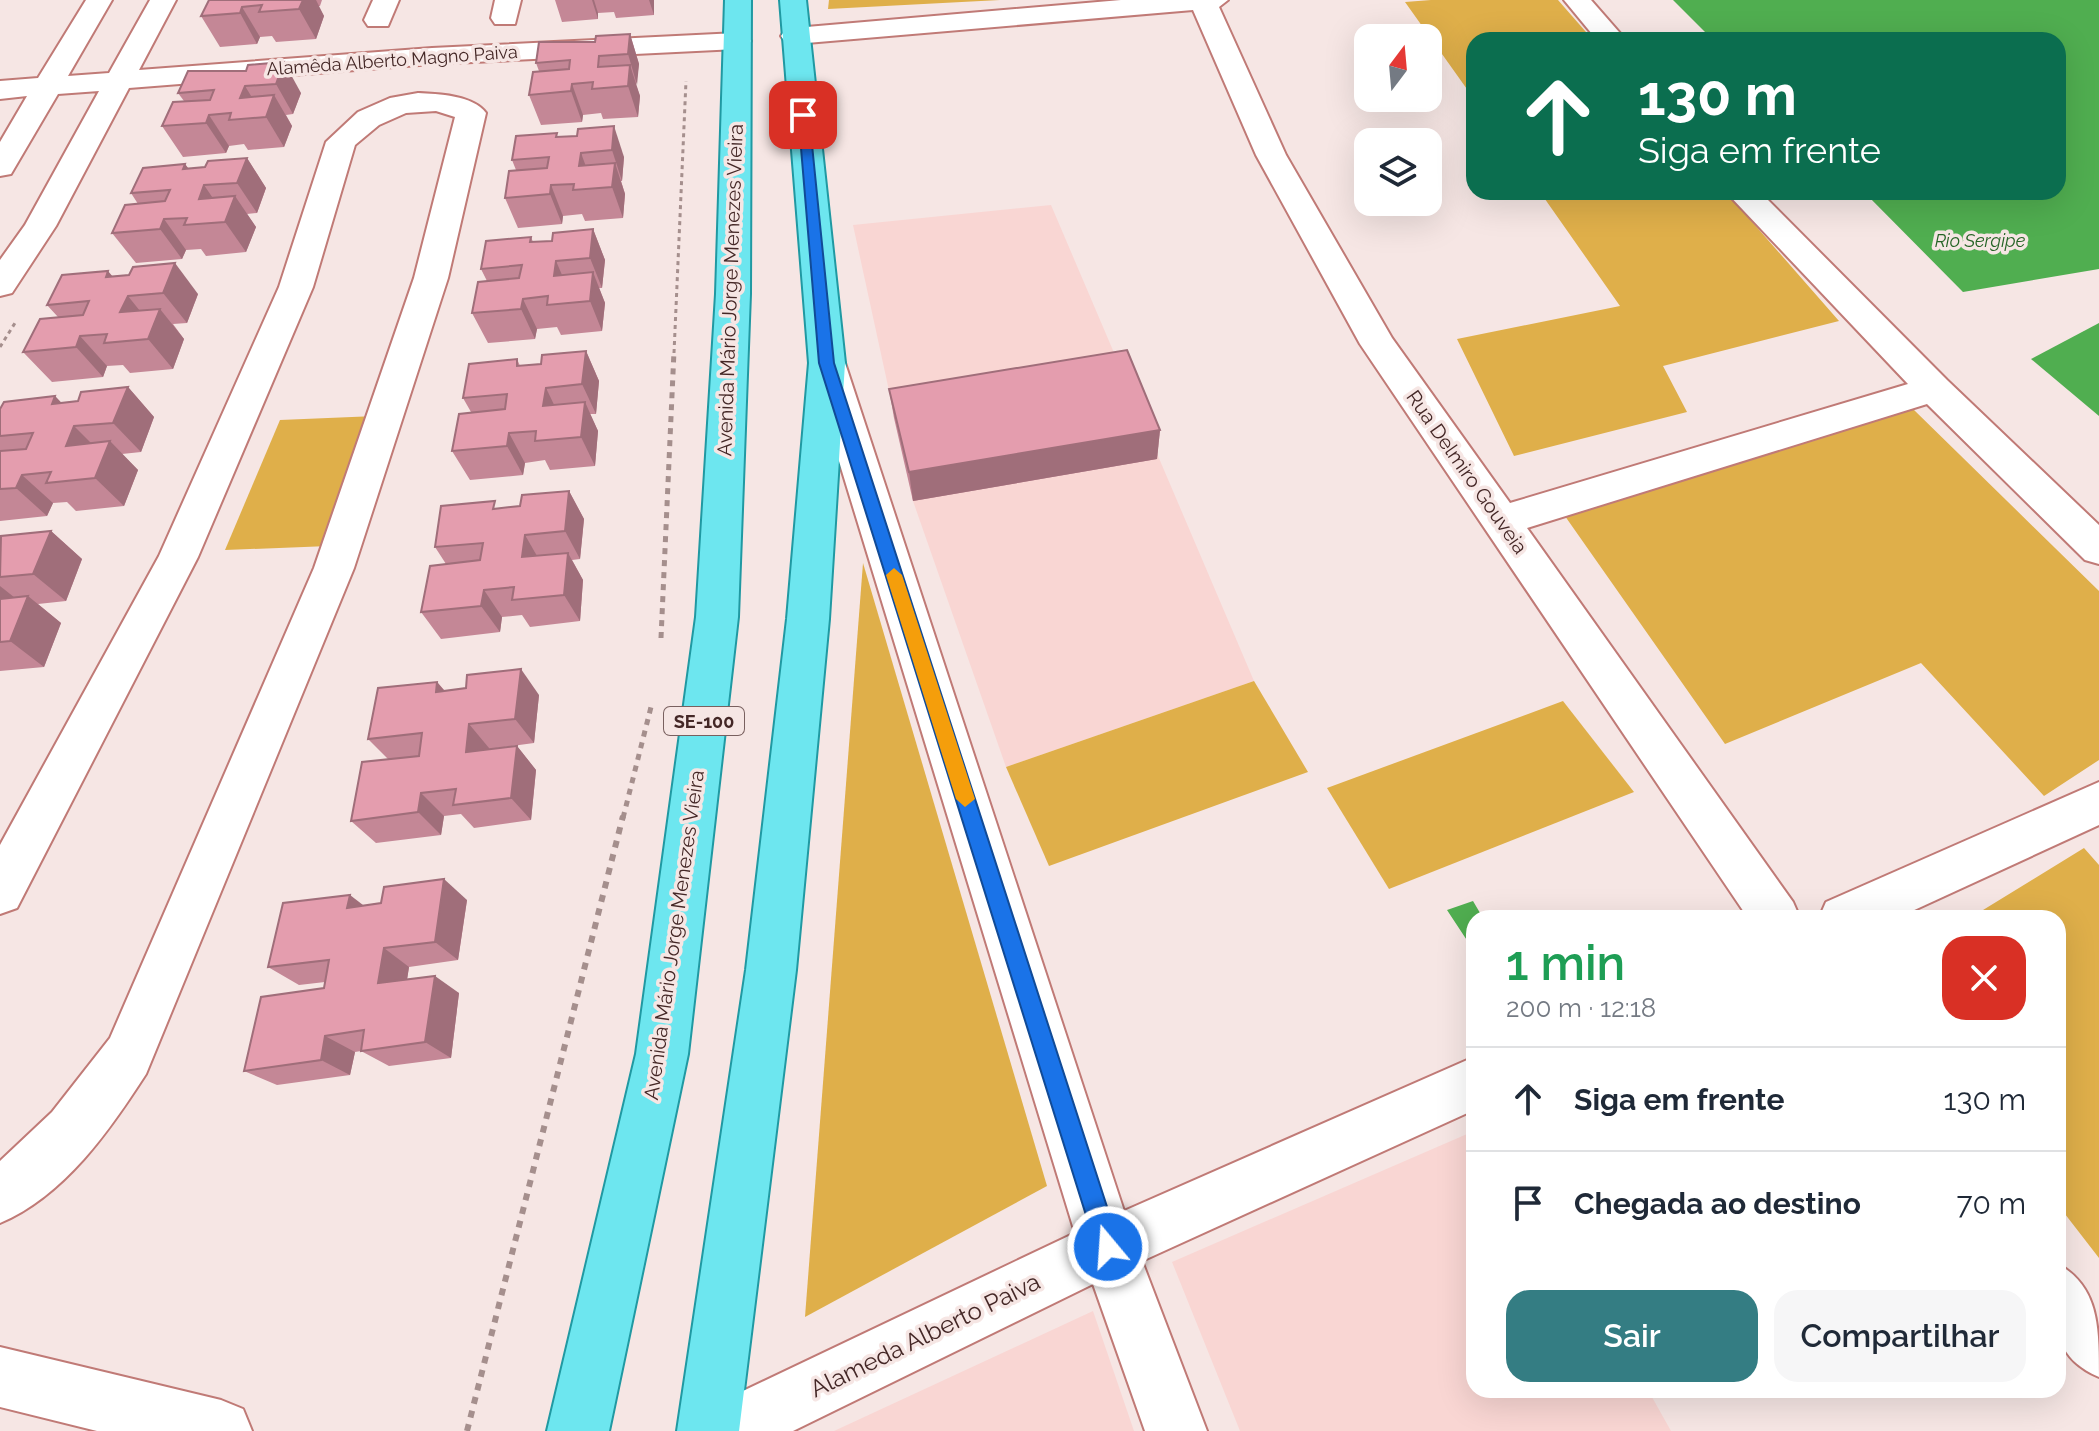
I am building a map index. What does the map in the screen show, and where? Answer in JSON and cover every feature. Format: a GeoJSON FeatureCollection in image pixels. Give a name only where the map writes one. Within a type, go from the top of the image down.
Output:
{"type":"FeatureCollection","features":[{"type":"Feature","properties":{"kind":"main road"},"geometry":{"type":"LineString","coordinates":[[708,1431],[771,970],[808,619],[827,363],[794,18]]}},
{"type":"Feature","properties":{"kind":"main road","name":"Avenida Mário Jorge Menezes Vieira"},"geometry":{"type":"LineString","coordinates":[[578,1431],[662,1054],[717,617],[733,294],[737,21]]}},
{"type":"Feature","properties":{"kind":"street"},"geometry":{"type":"LineString","coordinates":[[0,167],[99,0]]}},
{"type":"Feature","properties":{"kind":"street"},"geometry":{"type":"LineString","coordinates":[[0,285],[40,226],[163,0]]}},
{"type":"Feature","properties":{"kind":"street","name":"Rua Delmiro Gouveia"},"geometry":{"type":"LineString","coordinates":[[1202,0],[1271,155],[1378,344],[1770,910]]}},
{"type":"Feature","properties":{"kind":"street"},"geometry":{"type":"LineString","coordinates":[[794,18],[1215,0]]}},
{"type":"Feature","properties":{"kind":"street"},"geometry":{"type":"LineString","coordinates":[[1577,0],[1605,32]]}},
{"type":"Feature","properties":{"kind":"street","name":"Alamêda Alberto Magno Paiva"},"geometry":{"type":"LineString","coordinates":[[0,90],[432,56],[688,42],[737,21]]}},
{"type":"Feature","properties":{"kind":"street"},"geometry":{"type":"LineString","coordinates":[[0,892],[178,557],[296,287],[341,142],[357,123],[378,111],[407,103],[433,102],[471,113],[431,278],[334,568],[128,1056],[96,1107],[54,1150],[0,1195]]}},
{"type":"Feature","properties":{"kind":"street"},"geometry":{"type":"LineString","coordinates":[[1750,200],[1934,389],[2099,549]]}},
{"type":"Feature","properties":{"kind":"street"},"geometry":{"type":"LineString","coordinates":[[827,363],[1108,1247],[1176,1431]]}},
{"type":"Feature","properties":{"kind":"street"},"geometry":{"type":"LineString","coordinates":[[1501,521],[1934,389]]}},
{"type":"Feature","properties":{"kind":"street"},"geometry":{"type":"LineString","coordinates":[[1861,910],[2025,839],[2099,802]]}},
{"type":"Feature","properties":{"kind":"street","name":"Alameda Alberto Paiva"},"geometry":{"type":"LineString","coordinates":[[727,1431],[1108,1247],[1466,1087]]}},
{"type":"Feature","properties":{"kind":"street"},"geometry":{"type":"LineString","coordinates":[[2066,1304],[2099,1347]]}},
{"type":"Feature","properties":{"kind":"street"},"geometry":{"type":"LineString","coordinates":[[0,1377],[221,1431]]}},
{"type":"Feature","properties":{"kind":"path"},"geometry":{"type":"LineString","coordinates":[[661,645],[688,42]]}},
{"type":"Feature","properties":{"kind":"path"},"geometry":{"type":"LineString","coordinates":[[467,1431],[655,692]]}},
{"type":"Feature","properties":{"kind":"shaded area"},"geometry":{"type":"Polygon","coordinates":[[[829,0],[1000,0],[828,9],[829,0]]]}},
{"type":"Feature","properties":{"kind":"shaded area"},"geometry":{"type":"Polygon","coordinates":[[[1558,0],[1586,32],[1466,32],[1466,88],[1442,54],[1442,24],[1421,24],[1405,2],[1558,0]]]}},
{"type":"Feature","properties":{"kind":"shaded area"},"geometry":{"type":"Polygon","coordinates":[[[1546,200],[1733,200],[1839,321],[1663,366],[1687,412],[1514,456],[1457,339],[1620,306],[1546,200]]]}},
{"type":"Feature","properties":{"kind":"shaded area"},"geometry":{"type":"Polygon","coordinates":[[[1051,205],[1254,681],[1006,767],[913,501],[853,225],[1051,205]]]}},
{"type":"Feature","properties":{"kind":"shaded area"},"geometry":{"type":"Polygon","coordinates":[[[1913,409],[2099,591],[2099,760],[2044,796],[1921,663],[1725,744],[1560,509],[1913,409]]]}},
{"type":"Feature","properties":{"kind":"shaded area"},"geometry":{"type":"Polygon","coordinates":[[[376,416],[329,546],[225,550],[280,420],[376,416]]]}},
{"type":"Feature","properties":{"kind":"shaded area"},"geometry":{"type":"Polygon","coordinates":[[[863,563],[1047,1186],[805,1317],[863,563]]]}},
{"type":"Feature","properties":{"kind":"shaded area"},"geometry":{"type":"Polygon","coordinates":[[[1254,681],[1308,772],[1049,866],[1006,767],[1254,681]]]}},
{"type":"Feature","properties":{"kind":"shaded area"},"geometry":{"type":"Polygon","coordinates":[[[1563,701],[1634,792],[1389,889],[1327,788],[1563,701]]]}},
{"type":"Feature","properties":{"kind":"shaded area"},"geometry":{"type":"Polygon","coordinates":[[[2084,848],[2099,865],[2099,1258],[2066,1215],[2066,910],[1983,910],[2084,848]]]}},
{"type":"Feature","properties":{"kind":"shaded area"},"geometry":{"type":"Polygon","coordinates":[[[1466,1134],[1466,1398],[1652,1398],[1671,1431],[1240,1431],[1172,1262],[1466,1134]]]}},
{"type":"Feature","properties":{"kind":"shaded area"},"geometry":{"type":"Polygon","coordinates":[[[1093,1311],[1134,1431],[834,1431],[1093,1311]]]}},
{"type":"Feature","properties":{"kind":"water","name":"Rio Sergipe"},"geometry":{"type":"Polygon","coordinates":[[[1673,0],[2099,0],[2099,269],[1963,292],[1872,200],[2066,200],[2066,32],[1705,32],[1673,0]]]}},
{"type":"Feature","properties":{"kind":"water"},"geometry":{"type":"Polygon","coordinates":[[[2099,323],[2099,416],[2031,359],[2099,323]]]}},
{"type":"Feature","properties":{"kind":"water"},"geometry":{"type":"Polygon","coordinates":[[[1473,901],[1478,910],[1466,910],[1466,939],[1447,910],[1473,901]]]}},
{"type":"Feature","properties":{"kind":"building"},"geometry":{"type":"Polygon","coordinates":[[[209,0],[303,0],[299,9],[259,12],[262,5],[242,7],[240,13],[201,16],[209,0]]]}},
{"type":"Feature","properties":{"kind":"building"},"geometry":{"type":"Polygon","coordinates":[[[630,34],[628,54],[599,56],[598,67],[630,65],[628,86],[592,89],[593,82],[572,84],[571,91],[529,95],[533,72],[569,69],[570,60],[536,63],[539,42],[595,42],[596,36],[630,34]]]}},
{"type":"Feature","properties":{"kind":"building"},"geometry":{"type":"Polygon","coordinates":[[[284,62],[276,84],[245,86],[240,98],[274,95],[266,117],[229,120],[231,113],[209,115],[206,123],[162,126],[173,102],[210,100],[214,90],[178,93],[188,71],[246,71],[248,65],[284,62]]]}},
{"type":"Feature","properties":{"kind":"building"},"geometry":{"type":"Polygon","coordinates":[[[614,126],[612,150],[581,153],[579,166],[615,163],[612,187],[573,190],[574,184],[551,185],[550,194],[505,198],[509,171],[547,168],[549,157],[512,160],[516,136],[557,133],[556,137],[577,136],[578,129],[614,126]]]}},
{"type":"Feature","properties":{"kind":"building"},"geometry":{"type":"Polygon","coordinates":[[[247,158],[237,183],[204,185],[199,199],[235,196],[225,222],[184,225],[187,218],[164,219],[160,229],[112,233],[125,205],[165,201],[170,190],[131,193],[143,168],[185,164],[183,169],[205,167],[208,161],[247,158]]]}},
{"type":"Feature","properties":{"kind":"building"},"geometry":{"type":"Polygon","coordinates":[[[593,229],[590,258],[556,261],[554,276],[593,272],[590,301],[547,305],[548,296],[523,299],[521,309],[472,313],[478,282],[519,278],[522,265],[481,269],[486,241],[531,237],[530,242],[552,241],[553,233],[593,229]]]}},
{"type":"Feature","properties":{"kind":"building"},"geometry":{"type":"Polygon","coordinates":[[[175,263],[163,293],[128,296],[120,312],[160,309],[148,339],[104,343],[107,334],[80,336],[76,347],[23,352],[40,319],[83,315],[89,301],[47,305],[62,275],[108,271],[106,277],[129,275],[133,267],[175,263]]]}},
{"type":"Feature","properties":{"kind":"building"},"geometry":{"type":"Polygon","coordinates":[[[1127,350],[1160,430],[909,472],[889,389],[1127,350]]]}},
{"type":"Feature","properties":{"kind":"building"},"geometry":{"type":"Polygon","coordinates":[[[586,351],[582,384],[546,388],[543,406],[585,402],[581,437],[535,441],[536,431],[509,433],[507,446],[452,451],[459,414],[505,409],[507,394],[463,398],[469,364],[517,359],[517,366],[541,364],[542,355],[586,351]]]}},
{"type":"Feature","properties":{"kind":"building"},"geometry":{"type":"Polygon","coordinates":[[[128,387],[113,423],[74,426],[66,446],[110,441],[95,478],[46,483],[51,472],[22,475],[16,488],[0,489],[0,451],[26,449],[33,433],[0,436],[0,409],[4,402],[55,396],[52,404],[78,401],[81,392],[128,387]]]}},
{"type":"Feature","properties":{"kind":"building"},"geometry":{"type":"Polygon","coordinates":[[[569,491],[565,531],[525,535],[522,557],[568,553],[564,595],[512,600],[514,587],[484,590],[481,606],[421,612],[430,566],[480,560],[483,543],[435,547],[441,506],[495,501],[493,509],[520,506],[522,495],[569,491]]]}},
{"type":"Feature","properties":{"kind":"building"},"geometry":{"type":"Polygon","coordinates":[[[51,531],[33,574],[0,577],[1,536],[51,531]]]}},
{"type":"Feature","properties":{"kind":"building"},"geometry":{"type":"Polygon","coordinates":[[[28,596],[10,641],[0,642],[0,599],[28,596]]]}},
{"type":"Feature","properties":{"kind":"building"},"geometry":{"type":"Polygon","coordinates":[[[521,669],[515,719],[469,724],[466,752],[517,746],[511,798],[453,805],[456,789],[421,793],[418,812],[351,821],[362,762],[419,756],[422,733],[368,739],[378,688],[437,682],[436,692],[466,688],[467,675],[521,669]]]}},
{"type":"Feature","properties":{"kind":"building"},"geometry":{"type":"Polygon","coordinates":[[[444,879],[435,942],[384,948],[378,983],[435,976],[425,1042],[361,1051],[364,1030],[325,1036],[321,1060],[244,1071],[261,997],[324,988],[329,960],[268,967],[283,903],[350,895],[347,908],[381,903],[384,887],[444,879]]]}},
{"type":"Feature","properties":{"kind":"slow traffic"},"geometry":{"type":"LineString","coordinates":[[894,575],[965,799]]}},
{"type":"Feature","properties":{"kind":"route"},"geometry":{"type":"LineString","coordinates":[[803,115],[827,363],[1108,1247]]}}]}
